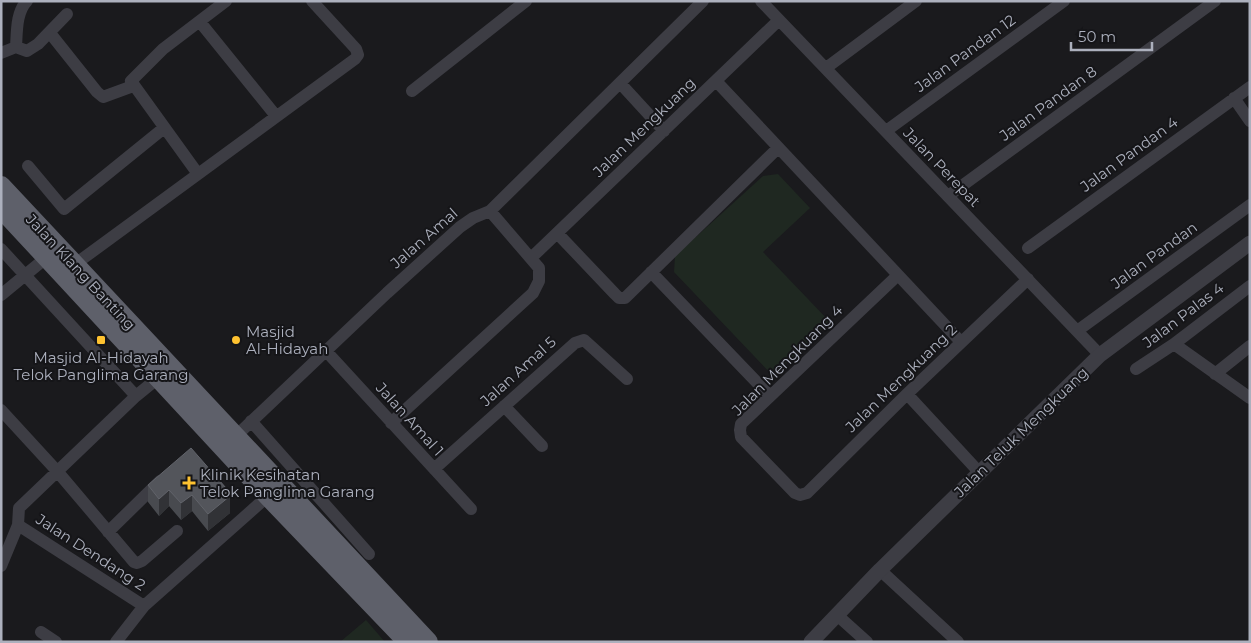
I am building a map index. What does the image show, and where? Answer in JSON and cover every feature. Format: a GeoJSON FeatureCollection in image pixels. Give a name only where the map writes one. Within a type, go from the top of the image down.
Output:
{"type":"FeatureCollection","features":[{"type":"Feature","properties":{"kind":"highway","name":"Jalan Klang Banting"},"geometry":{"type":"LineString","coordinates":[[1,186],[428,642]]}},
{"type":"Feature","properties":{"kind":"highway","name":"Jalan Klang Banting"},"geometry":{"type":"LineString","coordinates":[[1,208],[268,496],[408,642]]}},
{"type":"Feature","properties":{"kind":"street"},"geometry":{"type":"LineString","coordinates":[[16,47],[19,14],[22,6],[28,1]]}},
{"type":"Feature","properties":{"kind":"street"},"geometry":{"type":"LineString","coordinates":[[198,174],[131,81],[163,49],[226,1]]}},
{"type":"Feature","properties":{"kind":"street"},"geometry":{"type":"LineString","coordinates":[[74,265],[355,59],[358,55],[356,49],[312,1]]}},
{"type":"Feature","properties":{"kind":"street"},"geometry":{"type":"LineString","coordinates":[[412,91],[526,1]]}},
{"type":"Feature","properties":{"kind":"street","name":"Jalan Amal"},"geometry":{"type":"LineString","coordinates":[[235,437],[387,293],[460,227],[490,210],[703,1]]}},
{"type":"Feature","properties":{"kind":"street","name":"Jalan Perepat"},"geometry":{"type":"LineString","coordinates":[[761,1],[1100,355]]}},
{"type":"Feature","properties":{"kind":"street"},"geometry":{"type":"LineString","coordinates":[[826,68],[916,1]]}},
{"type":"Feature","properties":{"kind":"street","name":"Jalan Pandan 12"},"geometry":{"type":"LineString","coordinates":[[886,131],[1064,1]]}},
{"type":"Feature","properties":{"kind":"street","name":"Jalan Pandan 8"},"geometry":{"type":"LineString","coordinates":[[948,196],[1215,1]]}},
{"type":"Feature","properties":{"kind":"street"},"geometry":{"type":"LineString","coordinates":[[1,52],[16,47],[27,51],[50,33],[67,14]]}},
{"type":"Feature","properties":{"kind":"street","name":"Jalan Mengkuang"},"geometry":{"type":"LineString","coordinates":[[531,258],[779,20]]}},
{"type":"Feature","properties":{"kind":"street"},"geometry":{"type":"LineString","coordinates":[[200,22],[276,116]]}},
{"type":"Feature","properties":{"kind":"street"},"geometry":{"type":"LineString","coordinates":[[50,33],[103,97],[133,86]]}},
{"type":"Feature","properties":{"kind":"street"},"geometry":{"type":"LineString","coordinates":[[716,81],[961,342]]}},
{"type":"Feature","properties":{"kind":"street"},"geometry":{"type":"LineString","coordinates":[[620,83],[664,131]]}},
{"type":"Feature","properties":{"kind":"street","name":"Jalan Pandan 4"},"geometry":{"type":"LineString","coordinates":[[1028,248],[1250,87]]}},
{"type":"Feature","properties":{"kind":"street"},"geometry":{"type":"LineString","coordinates":[[1234,98],[1250,121]]}},
{"type":"Feature","properties":{"kind":"street"},"geometry":{"type":"LineString","coordinates":[[28,166],[64,209],[164,128]]}},
{"type":"Feature","properties":{"kind":"street"},"geometry":{"type":"LineString","coordinates":[[557,233],[619,298],[625,298],[778,148]]}},
{"type":"Feature","properties":{"kind":"street","name":"Jalan Pandan"},"geometry":{"type":"LineString","coordinates":[[1077,331],[1250,205]]}},
{"type":"Feature","properties":{"kind":"street"},"geometry":{"type":"LineString","coordinates":[[391,423],[533,293],[539,281],[539,268],[490,210]]}},
{"type":"Feature","properties":{"kind":"street","name":"Jalan Teluk Mengkuang"},"geometry":{"type":"LineString","coordinates":[[811,642],[880,570],[1100,355],[1250,243]]}},
{"type":"Feature","properties":{"kind":"street"},"geometry":{"type":"LineString","coordinates":[[1,248],[136,396]]}},
{"type":"Feature","properties":{"kind":"street"},"geometry":{"type":"LineString","coordinates":[[1,295],[47,257]]}},
{"type":"Feature","properties":{"kind":"street"},"geometry":{"type":"LineString","coordinates":[[651,272],[770,396]]}},
{"type":"Feature","properties":{"kind":"street","name":"Jalan Mengkuang 4"},"geometry":{"type":"LineString","coordinates":[[795,493],[741,437],[741,424],[898,275]]}},
{"type":"Feature","properties":{"kind":"street","name":"Jalan Mengkuang 2"},"geometry":{"type":"LineString","coordinates":[[795,493],[800,495],[807,493],[907,394],[1028,279]]}},
{"type":"Feature","properties":{"kind":"street","name":"Jalan Palas 4"},"geometry":{"type":"LineString","coordinates":[[1136,369],[1174,344],[1250,286]]}},
{"type":"Feature","properties":{"kind":"street","name":"Jalan Amal 5"},"geometry":{"type":"LineString","coordinates":[[434,469],[574,343],[584,340],[627,379]]}},
{"type":"Feature","properties":{"kind":"street"},"geometry":{"type":"LineString","coordinates":[[1174,344],[1250,398]]}},
{"type":"Feature","properties":{"kind":"street"},"geometry":{"type":"LineString","coordinates":[[1214,374],[1250,346]]}},
{"type":"Feature","properties":{"kind":"street","name":"Jalan Amal 1"},"geometry":{"type":"LineString","coordinates":[[326,351],[471,509]]}},
{"type":"Feature","properties":{"kind":"street","name":"Jalan Dendang 2"},"geometry":{"type":"LineString","coordinates":[[144,606],[18,525],[19,508],[136,396],[158,378]]}},
{"type":"Feature","properties":{"kind":"street"},"geometry":{"type":"LineString","coordinates":[[907,394],[979,472]]}},
{"type":"Feature","properties":{"kind":"street"},"geometry":{"type":"LineString","coordinates":[[504,406],[542,446]]}},
{"type":"Feature","properties":{"kind":"street"},"geometry":{"type":"LineString","coordinates":[[1,410],[57,471],[134,562],[142,561],[177,531]]}},
{"type":"Feature","properties":{"kind":"street"},"geometry":{"type":"LineString","coordinates":[[251,421],[369,554]]}},
{"type":"Feature","properties":{"kind":"street"},"geometry":{"type":"LineString","coordinates":[[108,532],[164,477]]}},
{"type":"Feature","properties":{"kind":"street"},"geometry":{"type":"LineString","coordinates":[[116,642],[144,606],[268,496]]}},
{"type":"Feature","properties":{"kind":"street"},"geometry":{"type":"LineString","coordinates":[[1,566],[18,525]]}},
{"type":"Feature","properties":{"kind":"street"},"geometry":{"type":"LineString","coordinates":[[880,570],[958,642]]}},
{"type":"Feature","properties":{"kind":"street"},"geometry":{"type":"LineString","coordinates":[[837,615],[868,642]]}},
{"type":"Feature","properties":{"kind":"street"},"geometry":{"type":"LineString","coordinates":[[42,632],[56,642]]}},
{"type":"Feature","properties":{"kind":"shaded area"},"geometry":{"type":"Polygon","coordinates":[[[778,174],[810,208],[763,252],[830,322],[773,376],[674,272],[675,256],[763,176],[778,174]]]}},
{"type":"Feature","properties":{"kind":"shaded area"},"geometry":{"type":"Polygon","coordinates":[[[366,620],[385,642],[340,642],[366,620]]]}},
{"type":"Feature","properties":{"kind":"building"},"geometry":{"type":"Polygon","coordinates":[[[191,448],[226,488],[224,490],[230,496],[208,514],[192,495],[181,503],[169,490],[159,499],[148,485],[191,448]]]}},
{"type":"Feature","properties":{"kind":"place","name":"Masjid Al-Hidayah Telok Panglima Garang"},"geometry":{"type":"Point","coordinates":[101,340]}},
{"type":"Feature","properties":{"kind":"place","name":"Masjid Al-Hidayah"},"geometry":{"type":"Point","coordinates":[236,340]}},
{"type":"Feature","properties":{"kind":"place","name":"Klinik Kesihatan Telok Panglima Garang"},"geometry":{"type":"Point","coordinates":[189,483]}}]}
